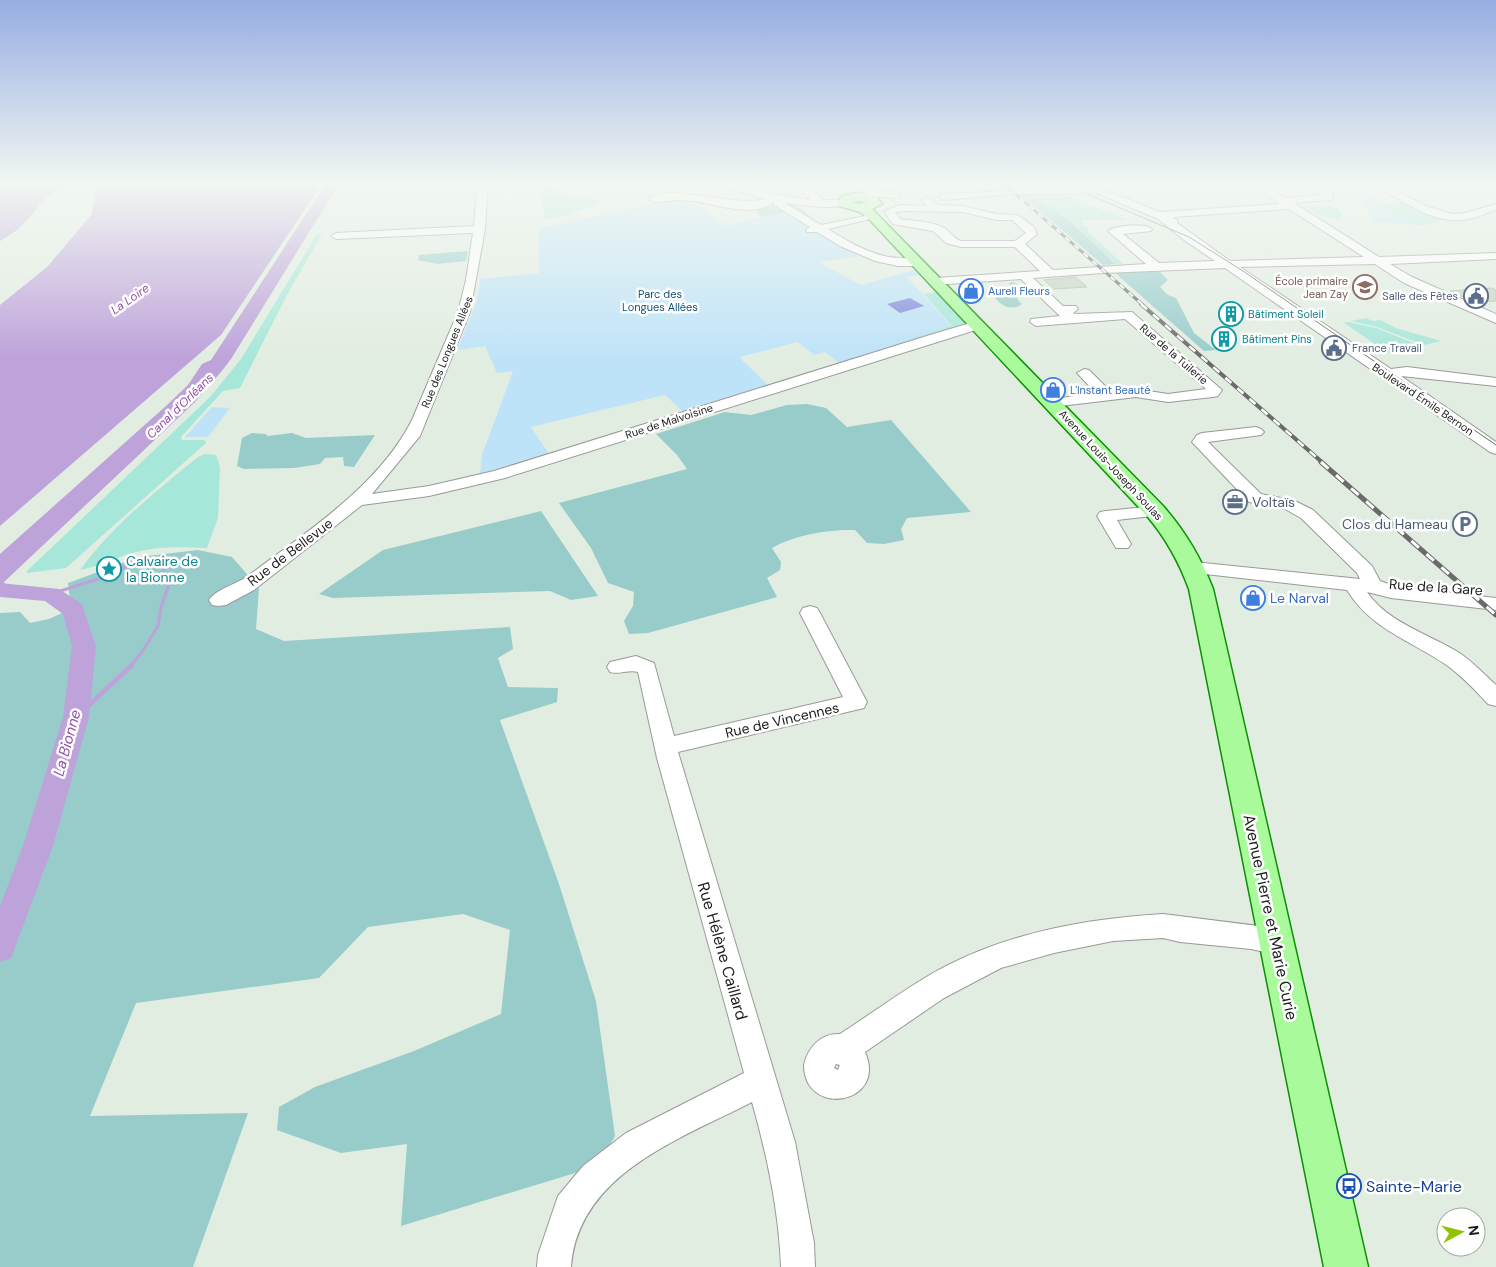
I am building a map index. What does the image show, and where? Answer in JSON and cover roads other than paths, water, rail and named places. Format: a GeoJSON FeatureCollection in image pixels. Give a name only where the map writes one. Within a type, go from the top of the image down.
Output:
{"type":"FeatureCollection","features":[{"type":"Feature","properties":{"kind":"main road","name":"Avenue Louis-Joseph Soulas"},"geometry":{"type":"LineString","coordinates":[[898,241],[1155,512],[1180,541],[1194,568]]}},
{"type":"Feature","properties":{"kind":"main road","name":"Avenue Pierre et Marie Curie"},"geometry":{"type":"LineString","coordinates":[[1194,568],[1201,589],[1346,1267]]}},
{"type":"Feature","properties":{"kind":"street","name":"Rue des Longues Allées"},"geometry":{"type":"LineString","coordinates":[[358,500],[412,436],[420,420],[464,312],[476,268],[479,241]]}},
{"type":"Feature","properties":{"kind":"street"},"geometry":{"type":"LineString","coordinates":[[840,241],[862,253],[904,264],[918,263]]}},
{"type":"Feature","properties":{"kind":"street"},"geometry":{"type":"LineString","coordinates":[[952,241],[954,243],[1018,244],[1022,241]]}},
{"type":"Feature","properties":{"kind":"street"},"geometry":{"type":"LineString","coordinates":[[1125,241],[1156,267]]}},
{"type":"Feature","properties":{"kind":"street","name":"Boulevard Émile Bernon"},"geometry":{"type":"LineString","coordinates":[[1193,241],[1233,264],[1386,374],[1496,449]]}},
{"type":"Feature","properties":{"kind":"street"},"geometry":{"type":"LineString","coordinates":[[1345,241],[1422,287],[1496,319]]}},
{"type":"Feature","properties":{"kind":"street"},"geometry":{"type":"LineString","coordinates":[[1018,244],[1049,273]]}},
{"type":"Feature","properties":{"kind":"street"},"geometry":{"type":"LineString","coordinates":[[936,282],[1156,267],[1378,262],[1496,256]]}},
{"type":"Feature","properties":{"kind":"street"},"geometry":{"type":"LineString","coordinates":[[1023,275],[1066,314]]}},
{"type":"Feature","properties":{"kind":"street"},"geometry":{"type":"LineString","coordinates":[[1036,322],[1108,305]]}},
{"type":"Feature","properties":{"kind":"street","name":"Rue de la Tuilerie"},"geometry":{"type":"LineString","coordinates":[[1052,403],[1136,393],[1168,398],[1213,393],[1215,390],[1128,315],[1066,314]]}},
{"type":"Feature","properties":{"kind":"street","name":"Rue de Malvoisine"},"geometry":{"type":"LineString","coordinates":[[358,500],[392,498],[423,492],[520,468],[977,325]]}},
{"type":"Feature","properties":{"kind":"street"},"geometry":{"type":"LineString","coordinates":[[1386,374],[1407,372],[1496,382]]}},
{"type":"Feature","properties":{"kind":"street"},"geometry":{"type":"LineString","coordinates":[[1084,373],[1107,396]]}},
{"type":"Feature","properties":{"kind":"street"},"geometry":{"type":"LineString","coordinates":[[1256,432],[1208,436],[1202,438],[1200,442],[1255,498],[1262,501],[1289,505],[1308,514],[1365,570],[1376,587]]}},
{"type":"Feature","properties":{"kind":"street","name":"Rue de Bellevue"},"geometry":{"type":"LineString","coordinates":[[219,600],[247,586],[358,500]]}},
{"type":"Feature","properties":{"kind":"street"},"geometry":{"type":"LineString","coordinates":[[1122,544],[1106,516],[1155,512]]}},
{"type":"Feature","properties":{"kind":"street","name":"Rue de la Gare"},"geometry":{"type":"LineString","coordinates":[[1194,568],[1376,587],[1391,592],[1496,604]]}},
{"type":"Feature","properties":{"kind":"street","name":"Rue de la Gare"},"geometry":{"type":"LineString","coordinates":[[1376,587],[1385,582],[1434,584],[1496,591]]}},
{"type":"Feature","properties":{"kind":"street"},"geometry":{"type":"LineString","coordinates":[[1354,586],[1360,598],[1373,613],[1453,660],[1496,698]]}},
{"type":"Feature","properties":{"kind":"street","name":"Rue de Vincennes"},"geometry":{"type":"LineString","coordinates":[[667,746],[856,702],[810,612]]}},
{"type":"Feature","properties":{"kind":"street","name":"Rue Hélène Caillard"},"geometry":{"type":"LineString","coordinates":[[617,667],[636,663],[647,668],[667,746],[670,766],[779,1142],[797,1243],[798,1267]]}},
{"type":"Feature","properties":{"kind":"street"},"geometry":{"type":"LineString","coordinates":[[843,1050],[934,988],[996,957],[1054,940],[1112,929],[1163,926],[1276,941]]}},
{"type":"Feature","properties":{"kind":"street"},"geometry":{"type":"LineString","coordinates":[[554,1267],[555,1255],[570,1208],[594,1177],[637,1144],[761,1080]]}},
{"type":"Feature","properties":{"kind":"water","name":"La Loire"},"geometry":{"type":"Polygon","coordinates":[[[69,241],[284,241],[221,335],[0,526],[0,305],[47,267],[69,241]]]}},
{"type":"Feature","properties":{"kind":"water","name":"Canal d'Orléans"},"geometry":{"type":"Polygon","coordinates":[[[288,241],[304,241],[231,359],[195,402],[4,582],[5,584],[0,590],[0,554],[166,406],[188,385],[202,364],[211,360],[288,241]]]}},
{"type":"Feature","properties":{"kind":"waterway"},"geometry":{"type":"LineString","coordinates":[[51,594],[98,579],[136,562],[159,561],[169,584],[161,607],[158,626],[130,666]]}},
{"type":"Feature","properties":{"kind":"waterway","name":"La Bionne"},"geometry":{"type":"LineString","coordinates":[[0,590],[51,594],[74,610],[84,646],[76,717],[38,846],[0,947]]}},
{"type":"Feature","properties":{"kind":"waterway"},"geometry":{"type":"LineString","coordinates":[[76,717],[130,666]]}},
{"type":"Feature","properties":{"kind":"tram line"},"geometry":{"type":"LineString","coordinates":[[1196,241],[1243,271],[1496,445]]}},
{"type":"Feature","properties":{"kind":"railway"},"geometry":{"type":"LineString","coordinates":[[1070,241],[1143,305]]}},
{"type":"Feature","properties":{"kind":"railway"},"geometry":{"type":"LineString","coordinates":[[1141,304],[1323,463]]}},
{"type":"Feature","properties":{"kind":"railway"},"geometry":{"type":"LineString","coordinates":[[1321,462],[1496,615]]}},
{"type":"Feature","properties":{"kind":"place","name":"École primaire Jean Zay"},"geometry":{"type":"Point","coordinates":[1365,287]}},
{"type":"Feature","properties":{"kind":"place","name":"Aurell Fleurs"},"geometry":{"type":"Point","coordinates":[971,291]}},
{"type":"Feature","properties":{"kind":"place","name":"Salle des Fêtes"},"geometry":{"type":"Point","coordinates":[1476,296]}},
{"type":"Feature","properties":{"kind":"place","name":"Bâtiment Soleil"},"geometry":{"type":"Point","coordinates":[1231,314]}},
{"type":"Feature","properties":{"kind":"place","name":"Bâtiment Pins"},"geometry":{"type":"Point","coordinates":[1224,339]}},
{"type":"Feature","properties":{"kind":"place","name":"France Travail"},"geometry":{"type":"Point","coordinates":[1334,348]}},
{"type":"Feature","properties":{"kind":"place","name":"L'Instant Beauté"},"geometry":{"type":"Point","coordinates":[1053,390]}},
{"type":"Feature","properties":{"kind":"place","name":"Voltaïs"},"geometry":{"type":"Point","coordinates":[1235,502]}},
{"type":"Feature","properties":{"kind":"place","name":"Clos du Hameau"},"geometry":{"type":"Point","coordinates":[1465,524]}},
{"type":"Feature","properties":{"kind":"place","name":"Calvaire de la Bionne"},"geometry":{"type":"Point","coordinates":[109,569]}},
{"type":"Feature","properties":{"kind":"place","name":"Le Narval"},"geometry":{"type":"Point","coordinates":[1253,598]}},
{"type":"Feature","properties":{"kind":"place","name":"Sainte-Marie"},"geometry":{"type":"Point","coordinates":[1349,1186]}},
{"type":"Feature","properties":{"kind":"park label","name":"Parc des Longues Allées"},"geometry":{"type":"Point","coordinates":[660,300]}}]}
